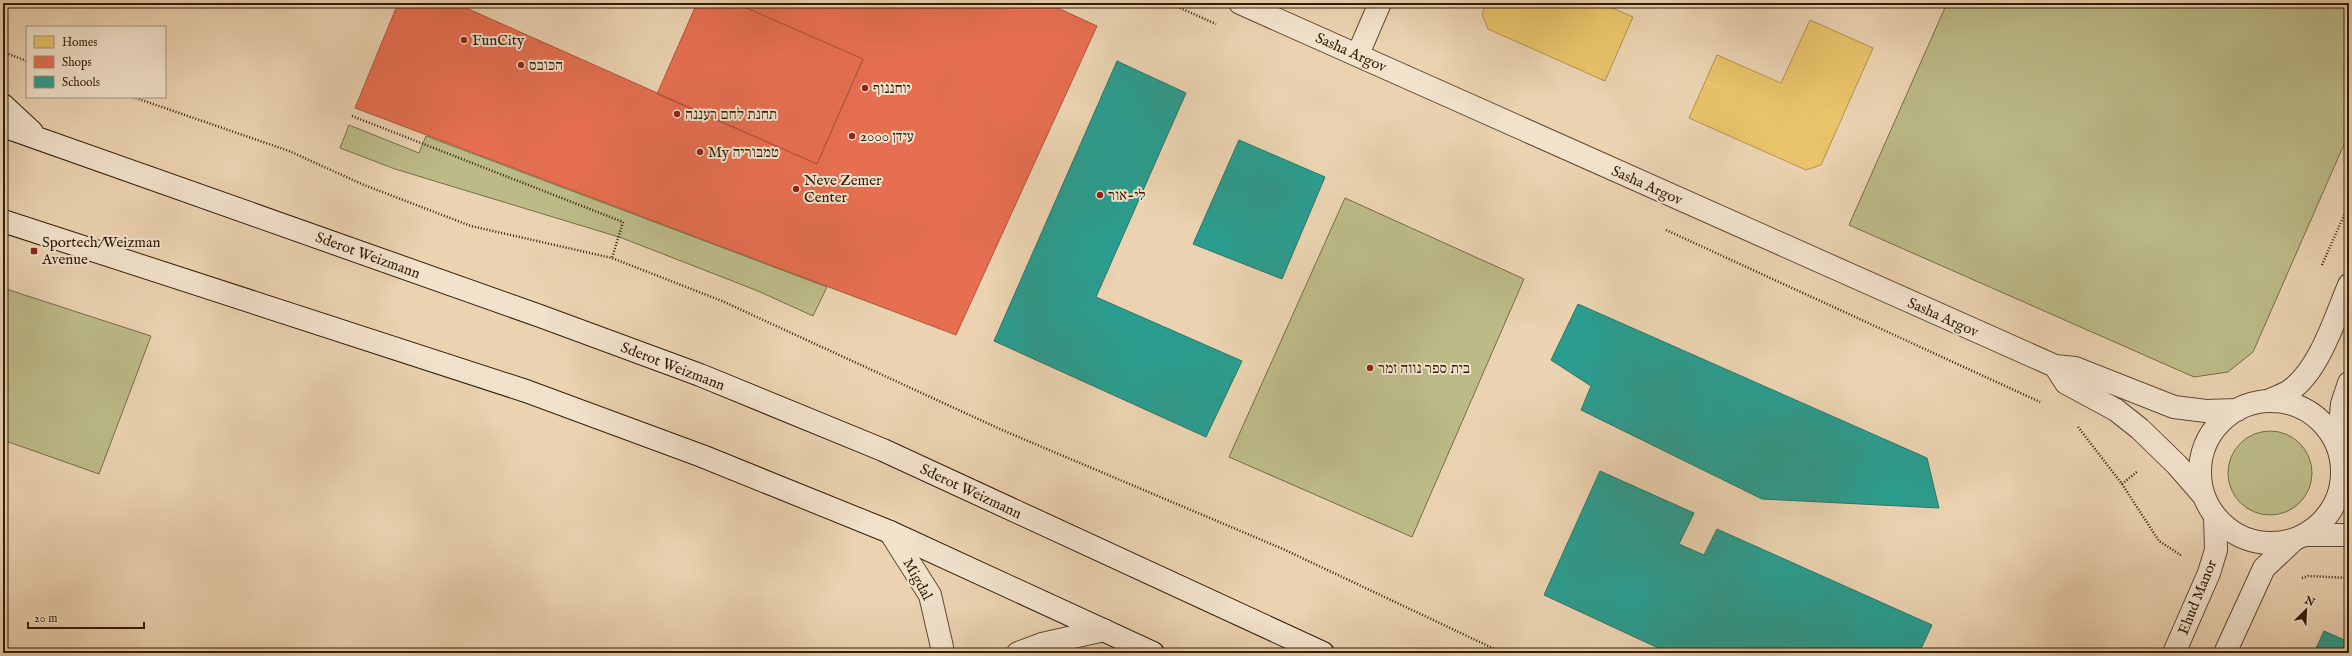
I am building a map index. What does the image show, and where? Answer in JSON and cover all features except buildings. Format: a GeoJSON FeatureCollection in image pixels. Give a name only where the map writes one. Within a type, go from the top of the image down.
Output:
{"type":"FeatureCollection","features":[{"type":"Feature","properties":{"kind":"main road","name":"Sasha Argov"},"geometry":{"type":"LineString","coordinates":[[1240,3],[1358,54],[2054,366],[2075,368],[2174,407],[2206,411],[2237,410]]}},
{"type":"Feature","properties":{"kind":"main road"},"geometry":{"type":"LineString","coordinates":[[1358,54],[1380,3]]}},
{"type":"Feature","properties":{"kind":"main road"},"geometry":{"type":"LineString","coordinates":[[3,105],[39,138]]}},
{"type":"Feature","properties":{"kind":"main road","name":"Sderot Weizmann"},"geometry":{"type":"LineString","coordinates":[[3,126],[540,316],[700,375],[883,450],[1323,653]]}},
{"type":"Feature","properties":{"kind":"main road"},"geometry":{"type":"LineString","coordinates":[[3,221],[526,391],[702,456],[890,532],[1153,653]]}},
{"type":"Feature","properties":{"kind":"main road"},"geometry":{"type":"LineString","coordinates":[[2268,401],[2288,391],[2302,379],[2312,366],[2326,339],[2349,285]]}},
{"type":"Feature","properties":{"kind":"main road"},"geometry":{"type":"LineString","coordinates":[[2054,366],[2066,383],[2116,410],[2140,429],[2204,496],[2215,516],[2231,530],[2251,540],[2273,544],[2300,537],[2349,535]]}},
{"type":"Feature","properties":{"kind":"main road"},"geometry":{"type":"LineString","coordinates":[[2225,653],[2264,568],[2300,537],[2324,521],[2337,501],[2343,478],[2342,404],[2349,383]]}},
{"type":"Feature","properties":{"kind":"main road"},"geometry":{"type":"LineString","coordinates":[[2204,496],[2200,474],[2202,452],[2212,433],[2227,416],[2246,405],[2268,401],[2290,403],[2310,412],[2327,427],[2343,454]]}},
{"type":"Feature","properties":{"kind":"main road","name":"Ehud Manor"},"geometry":{"type":"LineString","coordinates":[[2174,653],[2210,573],[2216,550],[2215,516]]}},
{"type":"Feature","properties":{"kind":"main road","name":"Migdal"},"geometry":{"type":"LineString","coordinates":[[890,532],[930,595],[941,653]]}},
{"type":"Feature","properties":{"kind":"main road"},"geometry":{"type":"LineString","coordinates":[[1018,653],[1042,644],[1104,630]]}},
{"type":"Feature","properties":{"kind":"path"},"geometry":{"type":"LineString","coordinates":[[1169,3],[1218,25]]}},
{"type":"Feature","properties":{"kind":"path"},"geometry":{"type":"LineString","coordinates":[[3,52],[26,60]]}},
{"type":"Feature","properties":{"kind":"path"},"geometry":{"type":"LineString","coordinates":[[136,98],[289,151],[364,185],[471,226],[612,258],[722,301],[1002,430],[1282,549],[1503,653]]}},
{"type":"Feature","properties":{"kind":"path"},"geometry":{"type":"LineString","coordinates":[[352,116],[622,222],[612,258]]}},
{"type":"Feature","properties":{"kind":"path"},"geometry":{"type":"LineString","coordinates":[[2322,266],[2349,204]]}},
{"type":"Feature","properties":{"kind":"path"},"geometry":{"type":"LineString","coordinates":[[1664,229],[2047,405]]}},
{"type":"Feature","properties":{"kind":"path"},"geometry":{"type":"LineString","coordinates":[[2073,421],[2122,484],[2159,541]]}},
{"type":"Feature","properties":{"kind":"path"},"geometry":{"type":"LineString","coordinates":[[2122,484],[2162,451]]}},
{"type":"Feature","properties":{"kind":"path"},"geometry":{"type":"LineString","coordinates":[[2300,578],[2308,576],[2349,578]]}},
{"type":"Feature","properties":{"kind":"shaded area"},"geometry":{"type":"Polygon","coordinates":[[[1947,3],[2349,3],[2349,133],[2253,352],[2228,372],[2194,377],[1849,225],[1947,3]]]}},
{"type":"Feature","properties":{"kind":"shaded area"},"geometry":{"type":"Polygon","coordinates":[[[349,125],[419,153],[426,136],[827,287],[813,316],[758,291],[622,238],[395,169],[340,148],[349,125]]]}},
{"type":"Feature","properties":{"kind":"shaded area"},"geometry":{"type":"Polygon","coordinates":[[[1345,198],[1524,279],[1412,537],[1229,457],[1345,198]]]}},
{"type":"Feature","properties":{"kind":"shaded area"},"geometry":{"type":"Polygon","coordinates":[[[3,288],[151,336],[99,474],[3,440],[3,288]]]}},
{"type":"Feature","properties":{"kind":"shaded area"},"geometry":{"type":"Polygon","coordinates":[[[2270,431],[2286,434],[2300,443],[2309,457],[2312,473],[2309,489],[2300,503],[2286,512],[2270,515],[2254,512],[2240,503],[2231,489],[2228,473],[2231,457],[2240,443],[2254,434],[2270,431]]]}},
{"type":"Feature","properties":{"kind":"place","name":"FunCity"},"geometry":{"type":"Point","coordinates":[464,40]}},
{"type":"Feature","properties":{"kind":"place","name":"הכובס"},"geometry":{"type":"Point","coordinates":[521,65]}},
{"type":"Feature","properties":{"kind":"place","name":"יוחננוף"},"geometry":{"type":"Point","coordinates":[865,88]}},
{"type":"Feature","properties":{"kind":"place","name":"תחנת לחם רעננה"},"geometry":{"type":"Point","coordinates":[677,114]}},
{"type":"Feature","properties":{"kind":"place","name":"עידן 2000"},"geometry":{"type":"Point","coordinates":[852,136]}},
{"type":"Feature","properties":{"kind":"place","name":"My טמבוריה"},"geometry":{"type":"Point","coordinates":[700,152]}},
{"type":"Feature","properties":{"kind":"place","name":"Neve Zemer Center"},"geometry":{"type":"Point","coordinates":[796,189]}},
{"type":"Feature","properties":{"kind":"place","name":"לי-אור"},"geometry":{"type":"Point","coordinates":[1100,195]}},
{"type":"Feature","properties":{"kind":"place","name":"Sportech/Weizman Avenue"},"geometry":{"type":"Point","coordinates":[34,251]}},
{"type":"Feature","properties":{"kind":"place","name":"בית ספר נווה זמר"},"geometry":{"type":"Point","coordinates":[1370,368]}}]}
